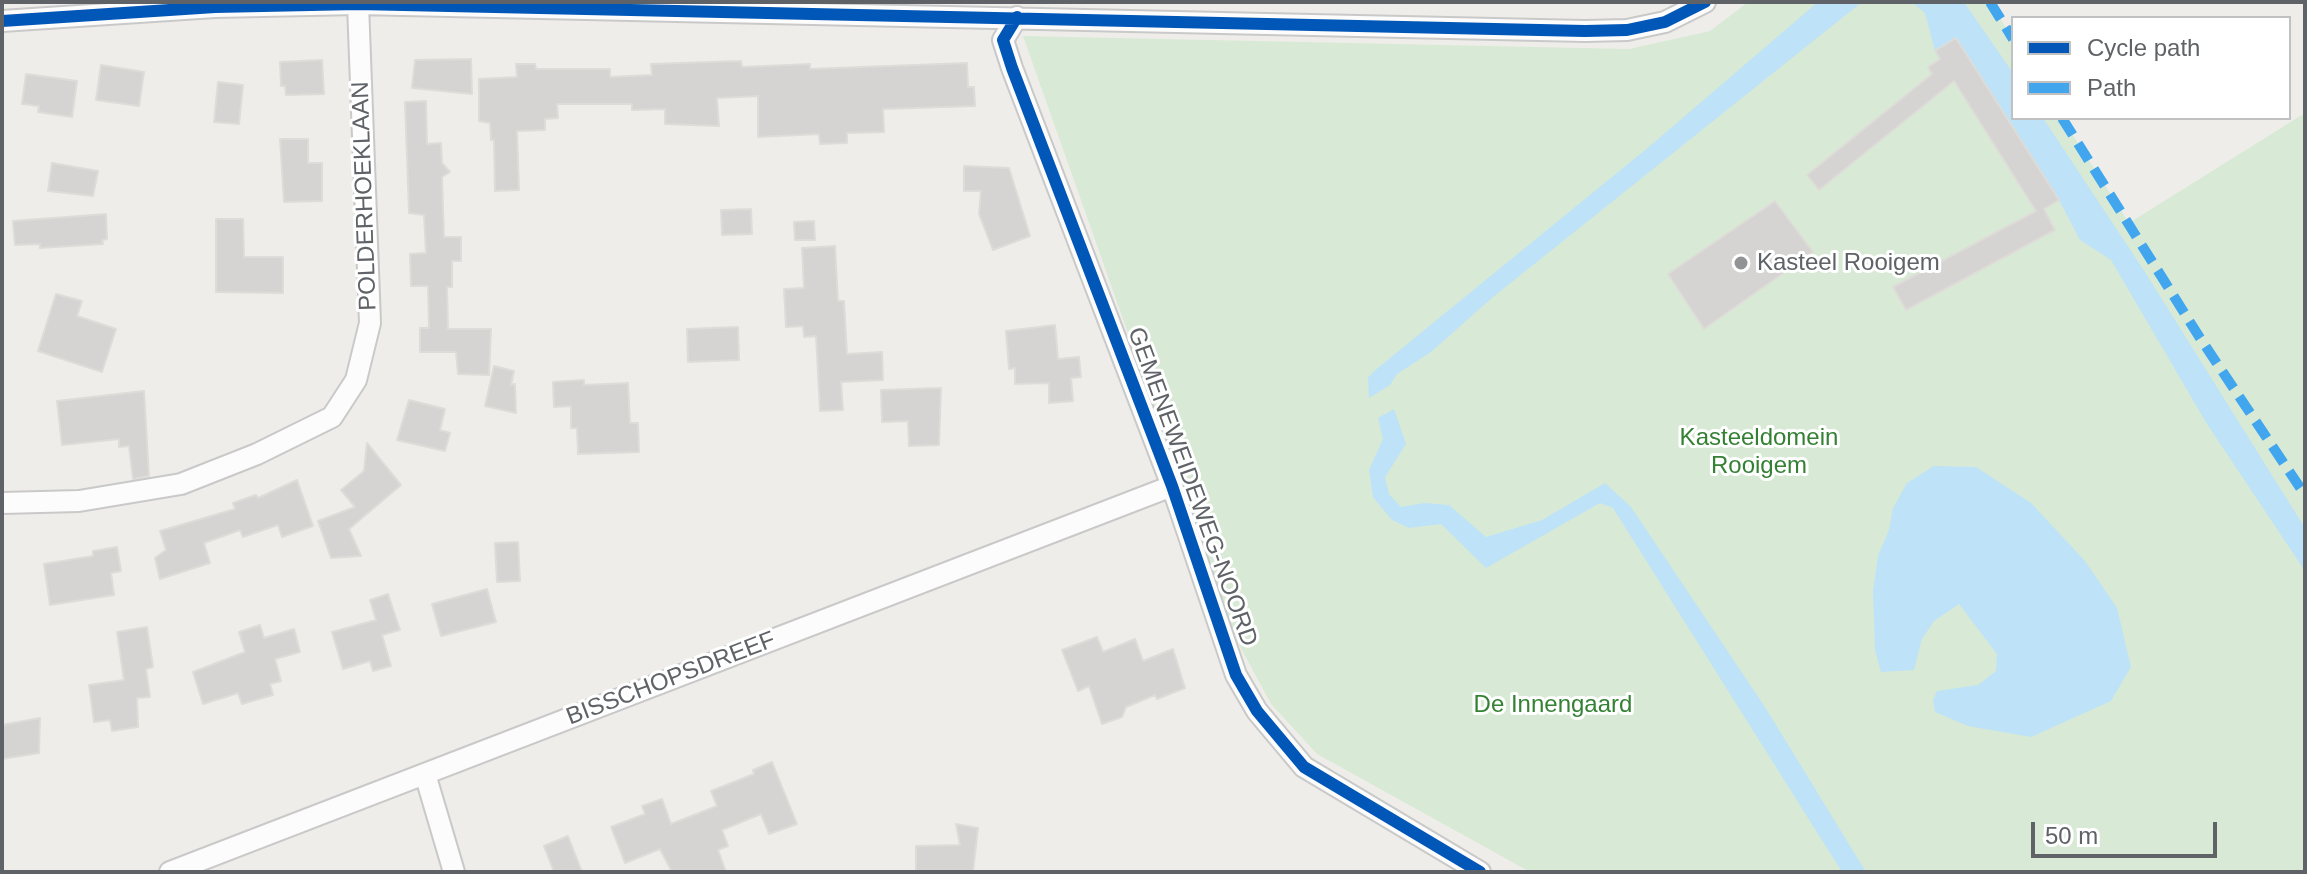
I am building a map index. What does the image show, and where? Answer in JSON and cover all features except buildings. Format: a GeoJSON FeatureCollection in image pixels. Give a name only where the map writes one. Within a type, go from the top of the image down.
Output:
{"type":"FeatureCollection","features":[{"type":"Feature","properties":{"kind":"street"},"geometry":{"type":"LineString","coordinates":[[2,21],[215,7],[358,4],[1627,30],[1665,22],[1705,2]]}},
{"type":"Feature","properties":{"kind":"street","name":"POLDERHOEKLAAN"},"geometry":{"type":"LineString","coordinates":[[2,503],[79,501],[181,484],[257,454],[332,417],[356,380],[370,323],[358,4]]}},
{"type":"Feature","properties":{"kind":"street","name":"GEMENEWEIDEWEG-NOORD"},"geometry":{"type":"LineString","coordinates":[[1017,17],[1003,40],[1012,68],[1172,486],[1236,675],[1279,740],[1304,767],[1480,872]]}},
{"type":"Feature","properties":{"kind":"street","name":"BISSCHOPSDREEF"},"geometry":{"type":"LineString","coordinates":[[170,872],[1172,486]]}},
{"type":"Feature","properties":{"kind":"street"},"geometry":{"type":"LineString","coordinates":[[425,774],[454,872]]}},
{"type":"Feature","properties":{"kind":"green space","name":"Kasteeldomein Rooigem"},"geometry":{"type":"Polygon","coordinates":[[[1748,2],[1990,2],[2011,36],[2011,120],[2063,120],[2129,223],[2305,113],[2305,872],[1530,872],[1317,754],[1271,704],[1236,639],[1023,36],[1629,49],[1710,31],[1748,2]]]}},
{"type":"Feature","properties":{"kind":"water"},"geometry":{"type":"Polygon","coordinates":[[[1818,2],[1862,2],[1493,297],[1431,352],[1397,374],[1390,385],[1369,398],[1368,377],[1379,367],[1650,146],[1818,2]]]}},
{"type":"Feature","properties":{"kind":"water"},"geometry":{"type":"Polygon","coordinates":[[[1912,2],[1964,2],[2011,70],[2011,120],[2044,120],[2145,272],[2305,528],[2305,571],[2207,424],[2111,260],[2080,240],[2059,200],[1956,38],[1935,51],[1925,13],[1912,2]]]}},
{"type":"Feature","properties":{"kind":"water"},"geometry":{"type":"Polygon","coordinates":[[[1394,409],[1406,444],[1385,477],[1389,494],[1401,507],[1424,503],[1449,505],[1486,537],[1542,520],[1605,483],[1631,507],[1765,707],[1866,872],[1842,872],[1613,508],[1600,503],[1486,568],[1441,524],[1409,528],[1392,520],[1373,497],[1369,470],[1383,439],[1378,418],[1394,409]]]}},
{"type":"Feature","properties":{"kind":"water"},"geometry":{"type":"Polygon","coordinates":[[[1934,466],[1976,467],[2031,503],[2085,561],[2117,608],[2131,667],[2111,701],[2031,737],[1968,726],[1935,712],[1933,700],[1937,691],[1978,685],[1996,671],[1997,654],[1959,604],[1934,621],[1922,639],[1914,670],[1881,672],[1875,650],[1873,590],[1878,556],[1889,530],[1893,508],[1907,483],[1934,466]]]}},
{"type":"Feature","properties":{"kind":"marked path"},"geometry":{"type":"LineString","coordinates":[[1990,2],[2011,36]]}},
{"type":"Feature","properties":{"kind":"marked path"},"geometry":{"type":"LineString","coordinates":[[2063,120],[2200,338],[2305,495]]}},
{"type":"Feature","properties":{"kind":"cycle path"},"geometry":{"type":"LineString","coordinates":[[2,21],[215,7],[358,4],[1585,31],[1627,30],[1665,22],[1705,2]]}},
{"type":"Feature","properties":{"kind":"cycle path"},"geometry":{"type":"LineString","coordinates":[[1017,17],[1003,40],[1012,68],[1172,486],[1236,675],[1257,711],[1304,767],[1480,872]]}},
{"type":"Feature","properties":{"kind":"place","name":"Kasteel Rooigem"},"geometry":{"type":"Point","coordinates":[1741,263]}},
{"type":"Feature","properties":{"kind":"park label","name":"De Innengaard"},"geometry":{"type":"Point","coordinates":[1553,705]}}]}
